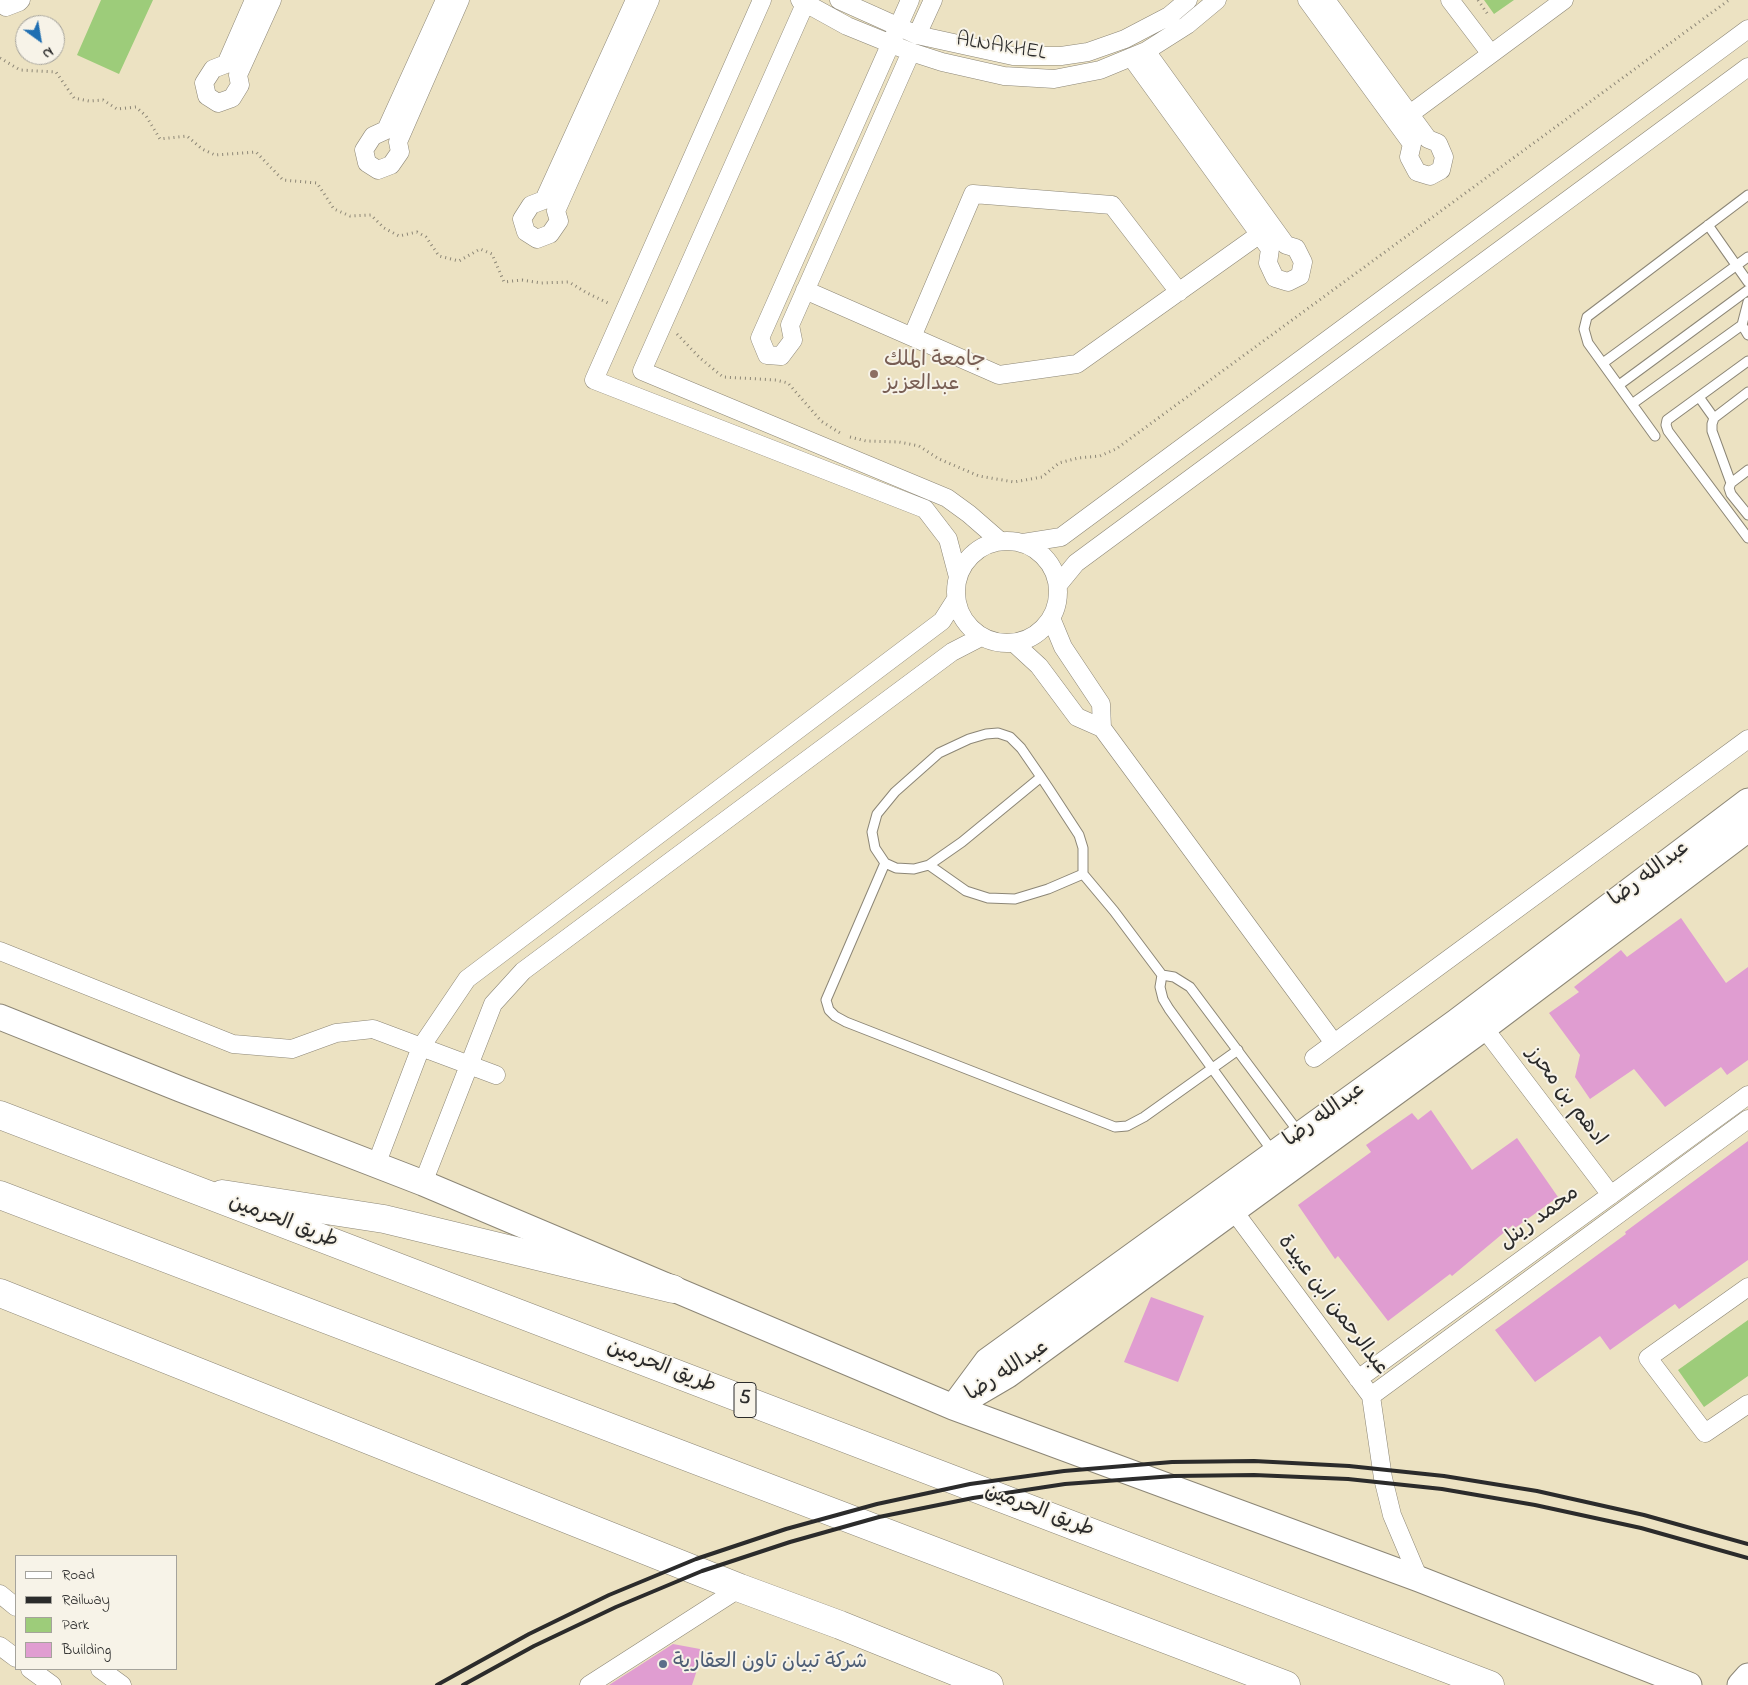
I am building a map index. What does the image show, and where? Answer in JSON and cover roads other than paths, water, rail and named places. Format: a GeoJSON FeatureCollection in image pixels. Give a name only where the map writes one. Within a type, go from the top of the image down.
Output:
{"type":"FeatureCollection","features":[{"type":"Feature","properties":{"kind":"main road","name":"طريق الحرمين"},"geometry":{"type":"LineString","coordinates":[[0,1115],[1490,1685]]}},
{"type":"Feature","properties":{"kind":"main road"},"geometry":{"type":"LineString","coordinates":[[197,1190],[384,1219],[673,1289]]}},
{"type":"Feature","properties":{"kind":"main road"},"geometry":{"type":"LineString","coordinates":[[0,1195],[1286,1685]]}},
{"type":"Feature","properties":{"kind":"main road"},"geometry":{"type":"LineString","coordinates":[[0,1293],[740,1588],[840,1625],[989,1685]]}},
{"type":"Feature","properties":{"kind":"street"},"geometry":{"type":"LineString","coordinates":[[0,3],[6,7],[21,0]]}},
{"type":"Feature","properties":{"kind":"street"},"geometry":{"type":"LineString","coordinates":[[254,0],[226,64],[213,69],[204,83],[207,96],[218,103],[232,98],[240,85],[238,75],[272,0]]}},
{"type":"Feature","properties":{"kind":"street"},"geometry":{"type":"LineString","coordinates":[[445,0],[386,130],[373,136],[364,150],[367,163],[378,170],[391,165],[400,152],[398,142],[460,0]]}},
{"type":"Feature","properties":{"kind":"street"},"geometry":{"type":"LineString","coordinates":[[635,0],[544,200],[532,205],[522,219],[526,232],[537,239],[550,234],[559,221],[556,211],[650,0]]}},
{"type":"Feature","properties":{"kind":"street"},"geometry":{"type":"LineString","coordinates":[[762,0],[594,380],[925,509],[948,539],[958,577]]}},
{"type":"Feature","properties":{"kind":"street"},"geometry":{"type":"LineString","coordinates":[[839,0],[917,35],[1013,56],[1061,56],[1088,52],[1126,39],[1169,16],[1188,0]]}},
{"type":"Feature","properties":{"kind":"street"},"geometry":{"type":"LineString","coordinates":[[910,0],[760,338],[767,355],[781,356],[793,340],[790,325],[911,52]]}},
{"type":"Feature","properties":{"kind":"street"},"geometry":{"type":"LineString","coordinates":[[917,35],[933,0]]}},
{"type":"Feature","properties":{"kind":"street","name":"ALNAKHEL"},"geometry":{"type":"LineString","coordinates":[[803,2],[847,26],[911,52],[942,62],[1004,76],[1054,79],[1100,70],[1138,54],[1188,25],[1217,0]]}},
{"type":"Feature","properties":{"kind":"street"},"geometry":{"type":"LineString","coordinates":[[1307,0],[1412,144],[1409,157],[1417,172],[1430,176],[1441,170],[1444,157],[1438,143],[1428,139],[1326,0]]}},
{"type":"Feature","properties":{"kind":"street"},"geometry":{"type":"LineString","coordinates":[[1450,0],[1490,54]]}},
{"type":"Feature","properties":{"kind":"street"},"geometry":{"type":"LineString","coordinates":[[1410,114],[1564,0]]}},
{"type":"Feature","properties":{"kind":"street"},"geometry":{"type":"LineString","coordinates":[[803,2],[642,371],[947,498],[1000,541]]}},
{"type":"Feature","properties":{"kind":"street"},"geometry":{"type":"LineString","coordinates":[[1023,543],[1061,537],[1748,29]]}},
{"type":"Feature","properties":{"kind":"street"},"geometry":{"type":"LineString","coordinates":[[1138,54],[1286,245],[1296,248],[1303,262],[1300,276],[1288,282],[1275,278],[1268,263],[1270,249],[1138,54]]}},
{"type":"Feature","properties":{"kind":"street"},"geometry":{"type":"LineString","coordinates":[[1058,585],[1076,563],[1748,67]]}},
{"type":"Feature","properties":{"kind":"street"},"geometry":{"type":"LineString","coordinates":[[912,337],[973,194],[1112,204],[1179,292]]}},
{"type":"Feature","properties":{"kind":"street"},"geometry":{"type":"LineString","coordinates":[[806,290],[999,375],[1077,364],[1260,234]]}},
{"type":"Feature","properties":{"kind":"street"},"geometry":{"type":"LineString","coordinates":[[1000,541],[1023,543],[1033,548],[1050,564],[1058,585],[1058,596],[1051,618],[1036,635],[1014,643],[1002,644],[981,636],[964,621],[956,600],[958,577],[970,557],[989,544],[1000,541]]}},
{"type":"Feature","properties":{"kind":"street"},"geometry":{"type":"LineString","coordinates":[[376,1165],[421,1047],[467,979],[942,621],[956,600]]}},
{"type":"Feature","properties":{"kind":"street"},"geometry":{"type":"LineString","coordinates":[[1051,618],[1063,647],[1101,704],[1102,728]]}},
{"type":"Feature","properties":{"kind":"street"},"geometry":{"type":"LineString","coordinates":[[423,1183],[493,1004],[523,971],[952,652],[981,636]]}},
{"type":"Feature","properties":{"kind":"street"},"geometry":{"type":"LineString","coordinates":[[1014,643],[1039,666],[1078,717],[1102,728],[1334,1043]]}},
{"type":"Feature","properties":{"kind":"street"},"geometry":{"type":"LineString","coordinates":[[1314,1058],[1748,739]]}},
{"type":"Feature","properties":{"kind":"street","name":"عبدالله رضا"},"geometry":{"type":"LineString","coordinates":[[953,1407],[987,1361],[1456,1022],[1748,800]]}},
{"type":"Feature","properties":{"kind":"street","name":"عبدالله رضا"},"geometry":{"type":"LineString","coordinates":[[953,1407],[1008,1376],[1484,1028],[1748,829]]}},
{"type":"Feature","properties":{"kind":"street"},"geometry":{"type":"LineString","coordinates":[[0,951],[232,1044],[292,1049],[336,1033],[373,1029],[496,1075]]}},
{"type":"Feature","properties":{"kind":"street"},"geometry":{"type":"LineString","coordinates":[[0,1018],[423,1183],[953,1407],[1419,1580],[1689,1685]]}},
{"type":"Feature","properties":{"kind":"street","name":"ادهم بن محرز"},"geometry":{"type":"LineString","coordinates":[[1484,1028],[1611,1195]]}},
{"type":"Feature","properties":{"kind":"street","name":"محمد زينل"},"geometry":{"type":"LineString","coordinates":[[1358,1379],[1748,1095]]}},
{"type":"Feature","properties":{"kind":"street","name":"محمد زينل"},"geometry":{"type":"LineString","coordinates":[[1371,1396],[1748,1119]]}},
{"type":"Feature","properties":{"kind":"street","name":"عبدالرحمن ابن عبيدة"},"geometry":{"type":"LineString","coordinates":[[1233,1210],[1371,1396],[1383,1478],[1392,1515],[1419,1580]]}},
{"type":"Feature","properties":{"kind":"street"},"geometry":{"type":"LineString","coordinates":[[1748,1287],[1648,1358],[1705,1433],[1748,1404]]}},
{"type":"Feature","properties":{"kind":"street"},"geometry":{"type":"LineString","coordinates":[[589,1685],[740,1588]]}},
{"type":"Feature","properties":{"kind":"street"},"geometry":{"type":"LineString","coordinates":[[0,1594],[15,1606]]}},
{"type":"Feature","properties":{"kind":"street"},"geometry":{"type":"LineString","coordinates":[[0,1646],[15,1657]]}},
{"type":"Feature","properties":{"kind":"street"},"geometry":{"type":"LineString","coordinates":[[31,1670],[52,1685]]}},
{"type":"Feature","properties":{"kind":"street"},"geometry":{"type":"LineString","coordinates":[[101,1670],[122,1685]]}},
{"type":"Feature","properties":{"kind":"street"},"geometry":{"type":"LineString","coordinates":[[1740,1685],[1748,1676]]}},
{"type":"Feature","properties":{"kind":"lane"},"geometry":{"type":"LineString","coordinates":[[1655,436],[1588,343],[1584,329],[1587,317],[1748,196]]}},
{"type":"Feature","properties":{"kind":"lane"},"geometry":{"type":"LineString","coordinates":[[1708,226],[1748,282]]}},
{"type":"Feature","properties":{"kind":"lane"},"geometry":{"type":"LineString","coordinates":[[1603,364],[1748,257]]}},
{"type":"Feature","properties":{"kind":"lane"},"geometry":{"type":"LineString","coordinates":[[1619,385],[1748,290]]}},
{"type":"Feature","properties":{"kind":"lane"},"geometry":{"type":"LineString","coordinates":[[1632,404],[1742,325],[1748,302]]}},
{"type":"Feature","properties":{"kind":"lane"},"geometry":{"type":"LineString","coordinates":[[1742,325],[1748,335]]}},
{"type":"Feature","properties":{"kind":"lane"},"geometry":{"type":"LineString","coordinates":[[1748,361],[1667,420],[1666,425],[1668,431],[1748,538]]}},
{"type":"Feature","properties":{"kind":"lane"},"geometry":{"type":"LineString","coordinates":[[1714,418],[1748,392]]}},
{"type":"Feature","properties":{"kind":"lane"},"geometry":{"type":"LineString","coordinates":[[1699,397],[1714,418],[1712,432],[1731,483]]}},
{"type":"Feature","properties":{"kind":"lane"},"geometry":{"type":"LineString","coordinates":[[1748,470],[1731,483],[1729,488],[1731,494],[1748,515]]}},
{"type":"Feature","properties":{"kind":"lane"},"geometry":{"type":"LineString","coordinates":[[1041,777],[962,842],[929,865],[914,868],[896,868],[885,863],[876,848],[872,832],[877,814],[895,792],[939,753],[969,739],[986,734],[998,733],[1010,737],[1021,748],[1041,777],[1080,835],[1083,848],[1083,874],[1114,911],[1162,975],[1174,977],[1190,986],[1301,1134]]}},
{"type":"Feature","properties":{"kind":"lane"},"geometry":{"type":"LineString","coordinates":[[885,863],[826,1000],[829,1010],[846,1022],[1115,1127],[1127,1126],[1144,1117],[1238,1050]]}},
{"type":"Feature","properties":{"kind":"lane"},"geometry":{"type":"LineString","coordinates":[[929,865],[966,891],[988,898],[1014,899],[1048,889],[1083,874]]}},
{"type":"Feature","properties":{"kind":"lane"},"geometry":{"type":"LineString","coordinates":[[1162,975],[1160,987],[1163,999],[1274,1154]]}},
{"type":"Feature","properties":{"kind":"railway"},"geometry":{"type":"LineString","coordinates":[[437,1685],[529,1634],[609,1595],[696,1559],[786,1529],[877,1504],[970,1484],[1064,1471],[1172,1462],[1254,1461],[1349,1466],[1444,1476],[1537,1491],[1644,1515],[1748,1544]]}},
{"type":"Feature","properties":{"kind":"railway"},"geometry":{"type":"LineString","coordinates":[[463,1685],[534,1646],[616,1607],[702,1571],[790,1542],[879,1517],[973,1498],[1065,1484],[1174,1476],[1254,1475],[1348,1479],[1442,1489],[1535,1505],[1641,1528],[1748,1558]]}},
{"type":"Feature","properties":{"kind":"place","name":"جامعة الملك عبدالعزيز"},"geometry":{"type":"Point","coordinates":[874,374]}},
{"type":"Feature","properties":{"kind":"place","name":"شركة تبيان تاون العقارية"},"geometry":{"type":"Point","coordinates":[663,1664]}}]}
